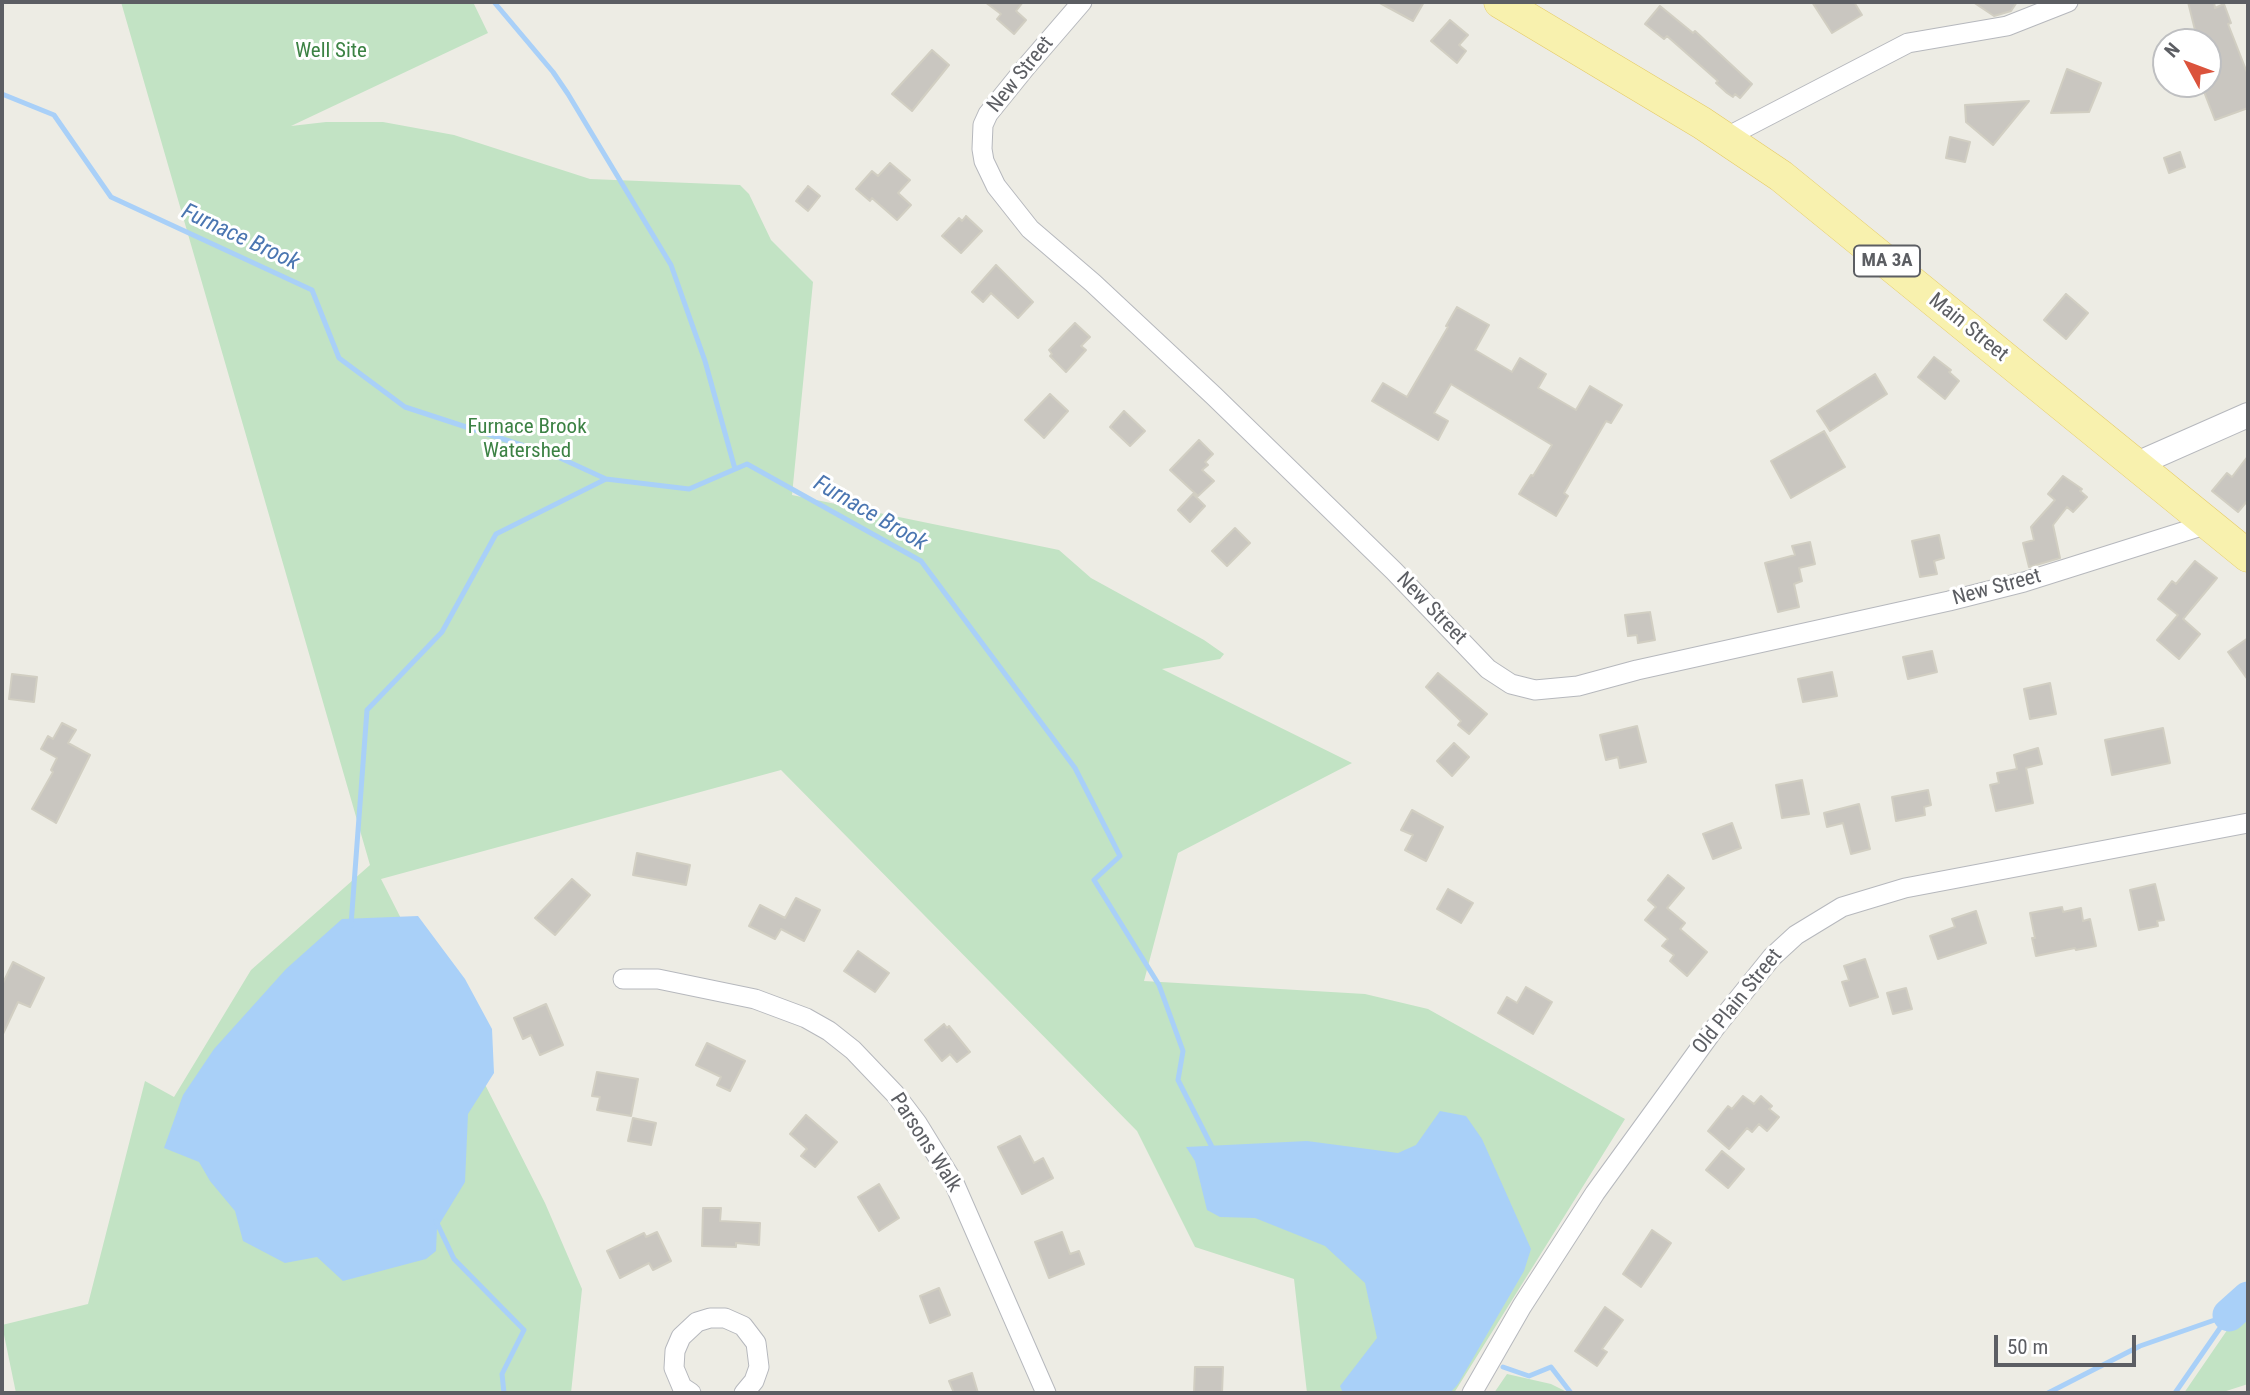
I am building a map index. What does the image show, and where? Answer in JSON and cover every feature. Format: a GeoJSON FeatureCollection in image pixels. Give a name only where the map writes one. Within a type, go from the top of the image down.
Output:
{"type":"FeatureCollection","features":[{"type":"Feature","properties":{"kind":"main road","name":"Main Street"},"geometry":{"type":"LineString","coordinates":[[1500,2],[1725,138],[1781,176],[2248,556]]}},
{"type":"Feature","properties":{"kind":"street","name":"New Street"},"geometry":{"type":"LineString","coordinates":[[1082,2],[1026,66],[988,114],[983,125],[981,137],[984,161],[1003,198],[1030,229],[1093,283],[1194,377],[1386,563],[1488,669],[1511,684],[1535,690],[1578,686],[1677,660],[1949,601],[2024,582],[2208,524]]}},
{"type":"Feature","properties":{"kind":"street"},"geometry":{"type":"LineString","coordinates":[[1725,138],[1909,43],[2007,26],[2068,2]]}},
{"type":"Feature","properties":{"kind":"street"},"geometry":{"type":"LineString","coordinates":[[2137,464],[2248,415]]}},
{"type":"Feature","properties":{"kind":"street","name":"Old Plain Street"},"geometry":{"type":"LineString","coordinates":[[1472,1393],[1528,1297],[1595,1193],[1698,1050],[1766,965],[1796,935],[1842,907],[1905,888],[2248,823]]}},
{"type":"Feature","properties":{"kind":"street","name":"Parsons Walk"},"geometry":{"type":"LineString","coordinates":[[623,979],[671,981],[755,999],[806,1018],[829,1031],[853,1050],[895,1094],[949,1174],[970,1216],[1046,1393]]}},
{"type":"Feature","properties":{"kind":"street"},"geometry":{"type":"LineString","coordinates":[[691,1393],[682,1387],[674,1368],[675,1351],[681,1337],[697,1322],[710,1318],[726,1318],[743,1326],[756,1343],[759,1367],[754,1381],[744,1393]]}},
{"type":"Feature","properties":{"kind":"green space","name":"Furnace Brook Watershed"},"geometry":{"type":"Polygon","coordinates":[[[121,2],[473,2],[488,33],[291,126],[326,122],[383,122],[454,135],[590,179],[740,185],[749,194],[771,240],[813,282],[792,495],[1059,550],[1091,578],[1204,640],[1224,654],[1220,659],[1162,669],[1352,763],[1178,853],[1144,981],[1365,994],[1428,1009],[1625,1119],[1454,1393],[1307,1393],[1294,1279],[1195,1247],[1137,1131],[781,770],[381,879],[545,1203],[582,1289],[571,1393],[16,1393],[2,1325],[88,1304],[145,1081],[174,1097],[251,970],[370,865],[121,2]]]}},
{"type":"Feature","properties":{"kind":"green space"},"geometry":{"type":"Polygon","coordinates":[[[2248,1307],[2248,1384],[2220,1393],[2184,1393],[2232,1323],[2248,1307]]]}},
{"type":"Feature","properties":{"kind":"green space"},"geometry":{"type":"Polygon","coordinates":[[[1507,1374],[1551,1384],[1569,1393],[1494,1393],[1507,1374]]]}},
{"type":"Feature","properties":{"kind":"water"},"geometry":{"type":"Polygon","coordinates":[[[418,916],[465,979],[492,1029],[494,1073],[468,1114],[465,1182],[437,1228],[436,1251],[426,1259],[343,1281],[317,1257],[285,1263],[243,1241],[235,1211],[210,1181],[199,1162],[164,1148],[183,1095],[214,1049],[286,969],[342,919],[418,916]]]}},
{"type":"Feature","properties":{"kind":"water"},"geometry":{"type":"Polygon","coordinates":[[[1440,1111],[1466,1116],[1482,1139],[1531,1249],[1524,1271],[1458,1384],[1450,1393],[1343,1393],[1340,1386],[1377,1338],[1365,1283],[1325,1246],[1255,1218],[1220,1217],[1207,1210],[1195,1161],[1186,1147],[1307,1141],[1398,1153],[1416,1145],[1440,1111]]]}},
{"type":"Feature","properties":{"kind":"building"},"geometry":{"type":"Polygon","coordinates":[[[985,2],[1023,2],[1016,11],[1026,20],[1014,34],[997,19],[1001,14],[985,2]]]}},
{"type":"Feature","properties":{"kind":"building"},"geometry":{"type":"Polygon","coordinates":[[[1378,2],[1424,2],[1413,21],[1378,2]]]}},
{"type":"Feature","properties":{"kind":"building"},"geometry":{"type":"Polygon","coordinates":[[[1812,2],[1854,2],[1862,15],[1832,33],[1812,2]]]}},
{"type":"Feature","properties":{"kind":"building"},"geometry":{"type":"Polygon","coordinates":[[[1973,2],[2017,2],[2011,11],[1994,16],[1973,2]]]}},
{"type":"Feature","properties":{"kind":"building"},"geometry":{"type":"Polygon","coordinates":[[[2188,2],[2214,2],[2215,8],[2224,4],[2231,23],[2228,24],[2248,75],[2248,108],[2215,120],[2206,98],[2222,98],[2222,28],[2194,28],[2188,2]]]}},
{"type":"Feature","properties":{"kind":"building"},"geometry":{"type":"Polygon","coordinates":[[[1660,6],[1693,33],[1695,31],[1752,84],[1740,98],[1727,93],[1716,83],[1718,81],[1667,36],[1664,39],[1645,24],[1660,6]]]}},
{"type":"Feature","properties":{"kind":"building"},"geometry":{"type":"Polygon","coordinates":[[[1450,20],[1468,35],[1459,45],[1466,51],[1457,63],[1431,41],[1450,20]]]}},
{"type":"Feature","properties":{"kind":"building"},"geometry":{"type":"Polygon","coordinates":[[[932,50],[949,65],[912,111],[892,94],[932,50]]]}},
{"type":"Feature","properties":{"kind":"building"},"geometry":{"type":"Polygon","coordinates":[[[2067,69],[2101,83],[2089,112],[2051,113],[2067,69]]]}},
{"type":"Feature","properties":{"kind":"building"},"geometry":{"type":"Polygon","coordinates":[[[2029,101],[1993,145],[1966,122],[1965,105],[2029,101]]]}},
{"type":"Feature","properties":{"kind":"building"},"geometry":{"type":"Polygon","coordinates":[[[1950,137],[1970,142],[1965,162],[1946,158],[1950,137]]]}},
{"type":"Feature","properties":{"kind":"building"},"geometry":{"type":"Polygon","coordinates":[[[2180,152],[2185,167],[2169,173],[2164,158],[2180,152]]]}},
{"type":"Feature","properties":{"kind":"building"},"geometry":{"type":"Polygon","coordinates":[[[890,163],[910,180],[898,193],[911,205],[897,220],[872,198],[870,201],[856,189],[872,171],[878,176],[890,163]]]}},
{"type":"Feature","properties":{"kind":"building"},"geometry":{"type":"Polygon","coordinates":[[[808,186],[820,196],[808,211],[796,201],[808,186]]]}},
{"type":"Feature","properties":{"kind":"building"},"geometry":{"type":"Polygon","coordinates":[[[966,216],[982,231],[961,253],[942,236],[959,218],[962,221],[966,216]]]}},
{"type":"Feature","properties":{"kind":"building"},"geometry":{"type":"Polygon","coordinates":[[[996,265],[1033,302],[1018,318],[991,293],[983,302],[972,292],[996,265]]]}},
{"type":"Feature","properties":{"kind":"building"},"geometry":{"type":"Polygon","coordinates":[[[2066,294],[2088,313],[2066,339],[2044,320],[2066,294]]]}},
{"type":"Feature","properties":{"kind":"building"},"geometry":{"type":"Polygon","coordinates":[[[1457,307],[1489,325],[1475,350],[1512,372],[1520,358],[1546,374],[1538,388],[1576,410],[1590,386],[1622,405],[1611,423],[1606,421],[1564,493],[1568,496],[1556,516],[1519,494],[1552,445],[1451,384],[1434,413],[1448,421],[1438,440],[1372,401],[1383,383],[1407,397],[1457,307]]]}},
{"type":"Feature","properties":{"kind":"building"},"geometry":{"type":"Polygon","coordinates":[[[1075,323],[1090,337],[1081,346],[1086,350],[1066,372],[1050,356],[1052,354],[1049,350],[1075,323]]]}},
{"type":"Feature","properties":{"kind":"building"},"geometry":{"type":"Polygon","coordinates":[[[1934,357],[1951,370],[1949,372],[1959,381],[1945,399],[1918,377],[1934,357]]]}},
{"type":"Feature","properties":{"kind":"building"},"geometry":{"type":"Polygon","coordinates":[[[1875,374],[1887,394],[1830,431],[1817,411],[1875,374]]]}},
{"type":"Feature","properties":{"kind":"building"},"geometry":{"type":"Polygon","coordinates":[[[1050,394],[1068,411],[1044,438],[1025,420],[1050,394]]]}},
{"type":"Feature","properties":{"kind":"building"},"geometry":{"type":"Polygon","coordinates":[[[1124,411],[1145,431],[1130,446],[1110,427],[1124,411]]]}},
{"type":"Feature","properties":{"kind":"building"},"geometry":{"type":"Polygon","coordinates":[[[1824,431],[1845,467],[1791,498],[1771,461],[1824,431]]]}},
{"type":"Feature","properties":{"kind":"building"},"geometry":{"type":"Polygon","coordinates":[[[1199,440],[1213,454],[1205,462],[1208,465],[1202,470],[1214,481],[1198,496],[1170,470],[1199,440]]]}},
{"type":"Feature","properties":{"kind":"building"},"geometry":{"type":"Polygon","coordinates":[[[2248,456],[2248,500],[2238,512],[2212,491],[2227,473],[2232,477],[2248,456]]]}},
{"type":"Feature","properties":{"kind":"building"},"geometry":{"type":"Polygon","coordinates":[[[2063,476],[2082,489],[2080,491],[2087,497],[2073,512],[2067,507],[2053,525],[2060,558],[2029,567],[2023,543],[2034,540],[2031,527],[2055,500],[2048,494],[2063,476]]]}},
{"type":"Feature","properties":{"kind":"building"},"geometry":{"type":"Polygon","coordinates":[[[1193,494],[1205,506],[1190,522],[1178,510],[1193,494]]]}},
{"type":"Feature","properties":{"kind":"building"},"geometry":{"type":"Polygon","coordinates":[[[1235,528],[1250,543],[1227,566],[1212,551],[1235,528]]]}},
{"type":"Feature","properties":{"kind":"building"},"geometry":{"type":"Polygon","coordinates":[[[1939,535],[1944,558],[1934,561],[1937,574],[1920,577],[1912,541],[1939,535]]]}},
{"type":"Feature","properties":{"kind":"building"},"geometry":{"type":"Polygon","coordinates":[[[1810,542],[1815,564],[1799,568],[1802,581],[1794,584],[1799,607],[1778,612],[1765,563],[1795,555],[1792,546],[1810,542]]]}},
{"type":"Feature","properties":{"kind":"building"},"geometry":{"type":"Polygon","coordinates":[[[2195,561],[2217,578],[2183,619],[2200,634],[2179,659],[2157,640],[2178,615],[2158,599],[2172,581],[2176,584],[2195,561]]]}},
{"type":"Feature","properties":{"kind":"building"},"geometry":{"type":"Polygon","coordinates":[[[1650,612],[1655,640],[1638,643],[1637,635],[1628,636],[1625,615],[1650,612]]]}},
{"type":"Feature","properties":{"kind":"building"},"geometry":{"type":"Polygon","coordinates":[[[2248,638],[2248,680],[2228,652],[2248,638]]]}},
{"type":"Feature","properties":{"kind":"building"},"geometry":{"type":"Polygon","coordinates":[[[1932,651],[1937,672],[1908,679],[1903,657],[1932,651]]]}},
{"type":"Feature","properties":{"kind":"building"},"geometry":{"type":"Polygon","coordinates":[[[1832,672],[1837,696],[1803,702],[1798,679],[1832,672]]]}},
{"type":"Feature","properties":{"kind":"building"},"geometry":{"type":"Polygon","coordinates":[[[1438,673],[1487,714],[1469,734],[1458,725],[1461,721],[1426,687],[1438,673]]]}},
{"type":"Feature","properties":{"kind":"building"},"geometry":{"type":"Polygon","coordinates":[[[12,674],[37,677],[34,702],[9,699],[12,674]]]}},
{"type":"Feature","properties":{"kind":"building"},"geometry":{"type":"Polygon","coordinates":[[[2050,683],[2056,714],[2030,719],[2024,689],[2050,683]]]}},
{"type":"Feature","properties":{"kind":"building"},"geometry":{"type":"Polygon","coordinates":[[[62,723],[76,730],[68,743],[90,755],[56,823],[32,809],[53,772],[51,770],[57,758],[41,749],[48,736],[53,739],[62,723]]]}},
{"type":"Feature","properties":{"kind":"building"},"geometry":{"type":"Polygon","coordinates":[[[1637,726],[1646,762],[1620,768],[1618,757],[1606,760],[1600,735],[1637,726]]]}},
{"type":"Feature","properties":{"kind":"building"},"geometry":{"type":"Polygon","coordinates":[[[2163,728],[2170,763],[2112,775],[2105,740],[2163,728]]]}},
{"type":"Feature","properties":{"kind":"building"},"geometry":{"type":"Polygon","coordinates":[[[1454,743],[1469,757],[1452,776],[1437,761],[1454,743]]]}},
{"type":"Feature","properties":{"kind":"building"},"geometry":{"type":"Polygon","coordinates":[[[2038,748],[2042,764],[2026,768],[2033,803],[1996,811],[1990,785],[1999,783],[1997,773],[2017,769],[2014,755],[2038,748]]]}},
{"type":"Feature","properties":{"kind":"building"},"geometry":{"type":"Polygon","coordinates":[[[1802,780],[1809,814],[1782,818],[1776,785],[1802,780]]]}},
{"type":"Feature","properties":{"kind":"building"},"geometry":{"type":"Polygon","coordinates":[[[1928,790],[1931,805],[1924,807],[1925,815],[1896,821],[1892,797],[1928,790]]]}},
{"type":"Feature","properties":{"kind":"building"},"geometry":{"type":"Polygon","coordinates":[[[1859,804],[1870,849],[1851,854],[1843,823],[1827,827],[1824,813],[1859,804]]]}},
{"type":"Feature","properties":{"kind":"building"},"geometry":{"type":"Polygon","coordinates":[[[1412,810],[1443,827],[1426,861],[1405,850],[1413,835],[1401,830],[1412,810]]]}},
{"type":"Feature","properties":{"kind":"building"},"geometry":{"type":"Polygon","coordinates":[[[1732,823],[1741,848],[1713,859],[1703,834],[1732,823]]]}},
{"type":"Feature","properties":{"kind":"building"},"geometry":{"type":"Polygon","coordinates":[[[637,853],[690,865],[686,885],[633,875],[637,853]]]}},
{"type":"Feature","properties":{"kind":"building"},"geometry":{"type":"Polygon","coordinates":[[[1668,875],[1684,888],[1667,908],[1685,923],[1680,929],[1707,952],[1687,976],[1670,961],[1674,955],[1662,946],[1668,939],[1645,920],[1656,907],[1648,900],[1668,875]]]}},
{"type":"Feature","properties":{"kind":"building"},"geometry":{"type":"Polygon","coordinates":[[[572,879],[590,895],[555,935],[535,918],[572,879]]]}},
{"type":"Feature","properties":{"kind":"building"},"geometry":{"type":"Polygon","coordinates":[[[2155,884],[2164,920],[2157,921],[2158,926],[2139,930],[2130,890],[2155,884]]]}},
{"type":"Feature","properties":{"kind":"building"},"geometry":{"type":"Polygon","coordinates":[[[1448,889],[1473,903],[1461,923],[1437,909],[1448,889]]]}},
{"type":"Feature","properties":{"kind":"building"},"geometry":{"type":"Polygon","coordinates":[[[796,898],[820,910],[804,941],[781,929],[775,939],[749,926],[760,905],[785,918],[796,898]]]}},
{"type":"Feature","properties":{"kind":"building"},"geometry":{"type":"Polygon","coordinates":[[[2062,907],[2063,912],[2081,908],[2083,921],[2090,919],[2096,946],[2036,956],[2030,913],[2062,907]]]}},
{"type":"Feature","properties":{"kind":"building"},"geometry":{"type":"Polygon","coordinates":[[[1976,911],[1986,943],[1938,959],[1930,936],[1955,927],[1952,919],[1976,911]]]}},
{"type":"Feature","properties":{"kind":"building"},"geometry":{"type":"Polygon","coordinates":[[[858,951],[889,973],[875,992],[844,971],[858,951]]]}},
{"type":"Feature","properties":{"kind":"building"},"geometry":{"type":"Polygon","coordinates":[[[1865,959],[1878,997],[1850,1006],[1842,982],[1849,980],[1844,966],[1865,959]]]}},
{"type":"Feature","properties":{"kind":"building"},"geometry":{"type":"Polygon","coordinates":[[[13,962],[44,978],[30,1007],[18,1002],[2,1036],[2,985],[13,962]]]}},
{"type":"Feature","properties":{"kind":"building"},"geometry":{"type":"Polygon","coordinates":[[[1526,987],[1552,1002],[1533,1034],[1498,1013],[1507,997],[1517,1003],[1526,987]]]}},
{"type":"Feature","properties":{"kind":"building"},"geometry":{"type":"Polygon","coordinates":[[[1906,988],[1912,1009],[1893,1014],[1887,993],[1906,988]]]}},
{"type":"Feature","properties":{"kind":"building"},"geometry":{"type":"Polygon","coordinates":[[[546,1004],[563,1045],[540,1055],[531,1035],[523,1039],[514,1018],[546,1004]]]}},
{"type":"Feature","properties":{"kind":"building"},"geometry":{"type":"Polygon","coordinates":[[[944,1024],[947,1028],[949,1026],[970,1052],[957,1062],[950,1054],[942,1061],[925,1040],[944,1024]]]}},
{"type":"Feature","properties":{"kind":"building"},"geometry":{"type":"Polygon","coordinates":[[[707,1043],[745,1061],[730,1091],[717,1085],[721,1077],[696,1065],[707,1043]]]}},
{"type":"Feature","properties":{"kind":"building"},"geometry":{"type":"Polygon","coordinates":[[[597,1072],[638,1079],[631,1116],[597,1110],[600,1097],[592,1096],[597,1072]]]}},
{"type":"Feature","properties":{"kind":"building"},"geometry":{"type":"Polygon","coordinates":[[[1743,1096],[1754,1104],[1761,1096],[1772,1106],[1769,1109],[1779,1117],[1767,1131],[1759,1124],[1752,1132],[1747,1128],[1729,1149],[1708,1131],[1728,1106],[1732,1109],[1743,1096]]]}},
{"type":"Feature","properties":{"kind":"building"},"geometry":{"type":"Polygon","coordinates":[[[806,1115],[837,1142],[815,1167],[801,1156],[807,1149],[790,1134],[806,1115]]]}},
{"type":"Feature","properties":{"kind":"building"},"geometry":{"type":"Polygon","coordinates":[[[633,1118],[656,1123],[651,1145],[628,1141],[633,1118]]]}},
{"type":"Feature","properties":{"kind":"building"},"geometry":{"type":"Polygon","coordinates":[[[1020,1136],[1034,1163],[1043,1158],[1053,1178],[1022,1194],[998,1147],[1020,1136]]]}},
{"type":"Feature","properties":{"kind":"building"},"geometry":{"type":"Polygon","coordinates":[[[1722,1151],[1744,1169],[1728,1188],[1706,1170],[1722,1151]]]}},
{"type":"Feature","properties":{"kind":"building"},"geometry":{"type":"Polygon","coordinates":[[[879,1184],[899,1218],[879,1231],[858,1197],[879,1184]]]}},
{"type":"Feature","properties":{"kind":"building"},"geometry":{"type":"Polygon","coordinates":[[[703,1208],[721,1208],[720,1221],[760,1223],[759,1245],[736,1243],[736,1247],[702,1246],[703,1208]]]}},
{"type":"Feature","properties":{"kind":"building"},"geometry":{"type":"Polygon","coordinates":[[[1652,1230],[1671,1243],[1641,1287],[1623,1274],[1652,1230]]]}},
{"type":"Feature","properties":{"kind":"building"},"geometry":{"type":"Polygon","coordinates":[[[657,1232],[671,1261],[653,1270],[649,1263],[620,1278],[607,1251],[644,1233],[646,1237],[657,1232]]]}},
{"type":"Feature","properties":{"kind":"building"},"geometry":{"type":"Polygon","coordinates":[[[1062,1232],[1070,1254],[1079,1251],[1084,1264],[1049,1278],[1035,1242],[1062,1232]]]}},
{"type":"Feature","properties":{"kind":"building"},"geometry":{"type":"Polygon","coordinates":[[[939,1288],[950,1315],[930,1323],[920,1296],[939,1288]]]}},
{"type":"Feature","properties":{"kind":"building"},"geometry":{"type":"Polygon","coordinates":[[[1605,1307],[1623,1320],[1602,1349],[1607,1352],[1597,1366],[1575,1351],[1605,1307]]]}},
{"type":"Feature","properties":{"kind":"building"},"geometry":{"type":"Polygon","coordinates":[[[1195,1367],[1223,1367],[1222,1393],[1194,1393],[1195,1367]]]}},
{"type":"Feature","properties":{"kind":"building"},"geometry":{"type":"Polygon","coordinates":[[[972,1373],[978,1393],[954,1393],[949,1381],[972,1373]]]}},
{"type":"Feature","properties":{"kind":"waterway"},"geometry":{"type":"LineString","coordinates":[[494,2],[553,72],[568,94],[671,265],[705,361],[735,469]]}},
{"type":"Feature","properties":{"kind":"waterway","name":"Furnace Brook"},"geometry":{"type":"LineString","coordinates":[[2,94],[54,115],[111,197],[312,290],[339,358],[405,407],[558,457],[606,479],[689,489],[747,464],[921,561],[1075,768],[1120,856],[1094,880],[1159,985],[1183,1051],[1178,1080],[1214,1151]]}},
{"type":"Feature","properties":{"kind":"waterway"},"geometry":{"type":"LineString","coordinates":[[351,925],[367,710],[442,632],[496,534],[606,479]]}},
{"type":"Feature","properties":{"kind":"waterway"},"geometry":{"type":"LineString","coordinates":[[436,1221],[454,1259],[524,1330],[502,1374],[504,1393]]}},
{"type":"Feature","properties":{"kind":"waterway"},"geometry":{"type":"LineString","coordinates":[[2229,1315],[2248,1298]]}},
{"type":"Feature","properties":{"kind":"waterway"},"geometry":{"type":"LineString","coordinates":[[2048,1393],[2140,1346],[2229,1315]]}},
{"type":"Feature","properties":{"kind":"waterway"},"geometry":{"type":"LineString","coordinates":[[2175,1393],[2229,1315]]}},
{"type":"Feature","properties":{"kind":"waterway","name":"Furnace Brook"},"geometry":{"type":"LineString","coordinates":[[1503,1367],[1529,1376],[1551,1367],[1571,1393]]}},
{"type":"Feature","properties":{"kind":"park label","name":"Well Site"},"geometry":{"type":"Point","coordinates":[331,52]}}]}
